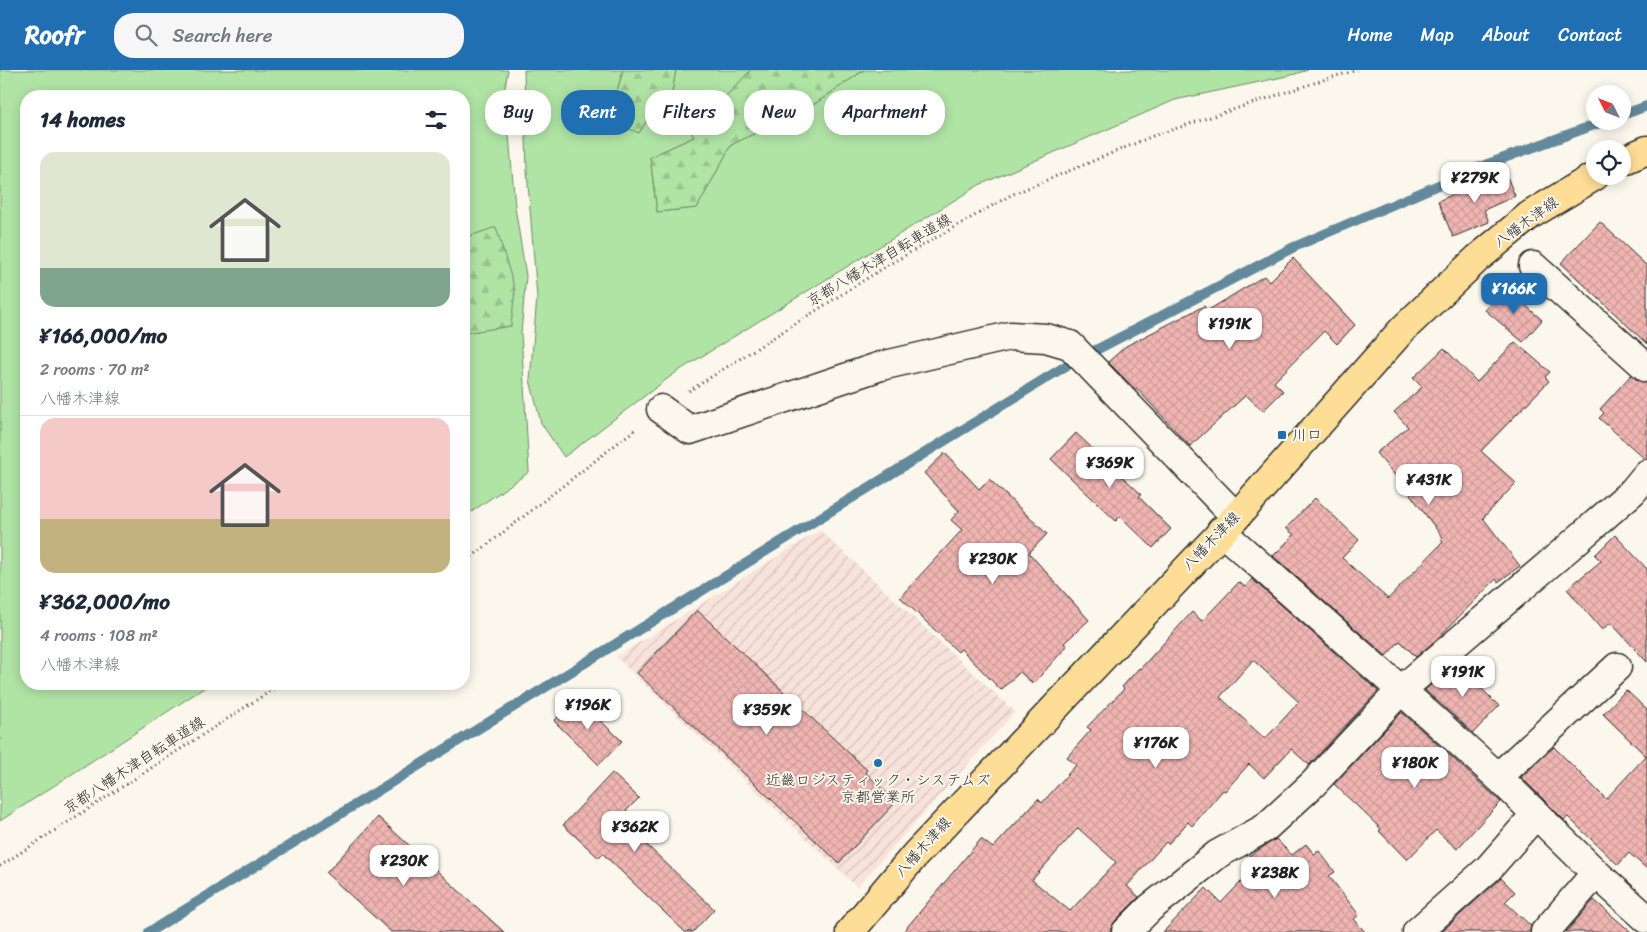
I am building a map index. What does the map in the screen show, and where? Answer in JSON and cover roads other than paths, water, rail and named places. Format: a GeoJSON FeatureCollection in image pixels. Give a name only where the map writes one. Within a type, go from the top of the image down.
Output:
{"type":"FeatureCollection","features":[{"type":"Feature","properties":{"kind":"main road"},"geometry":{"type":"LineString","coordinates":[[1631,157],[1647,150]]}},
{"type":"Feature","properties":{"kind":"main road","name":"八幡木津線"},"geometry":{"type":"LineString","coordinates":[[850,932],[915,854],[1228,524],[1403,329],[1471,264],[1530,215],[1586,181]]}},
{"type":"Feature","properties":{"kind":"street"},"geometry":{"type":"LineString","coordinates":[[1533,266],[1647,368]]}},
{"type":"Feature","properties":{"kind":"street"},"geometry":{"type":"LineString","coordinates":[[660,409],[690,430],[881,366],[1010,336],[1046,338],[1070,345],[1228,524],[1401,690],[1498,777],[1596,873],[1647,918]]}},
{"type":"Feature","properties":{"kind":"street"},"geometry":{"type":"LineString","coordinates":[[1126,932],[1150,908],[1218,854],[1265,828],[1313,784],[1401,690],[1633,491],[1647,474]]}},
{"type":"Feature","properties":{"kind":"street"},"geometry":{"type":"LineString","coordinates":[[1498,777],[1617,667]]}},
{"type":"Feature","properties":{"kind":"street"},"geometry":{"type":"LineString","coordinates":[[1417,932],[1488,868],[1536,814]]}},
{"type":"Feature","properties":{"kind":"street"},"geometry":{"type":"LineString","coordinates":[[1545,932],[1596,873]]}},
{"type":"Feature","properties":{"kind":"waterway"},"geometry":{"type":"LineString","coordinates":[[1631,112],[1647,106]]}},
{"type":"Feature","properties":{"kind":"waterway"},"geometry":{"type":"LineString","coordinates":[[149,932],[1069,364],[1294,247],[1485,165],[1586,128]]}},
{"type":"Feature","properties":{"kind":"place","name":"川口"},"geometry":{"type":"Point","coordinates":[1282,435]}},
{"type":"Feature","properties":{"kind":"place","name":"近畿ロジスティック・システムズ 京都営業所"},"geometry":{"type":"Point","coordinates":[878,763]}}]}
